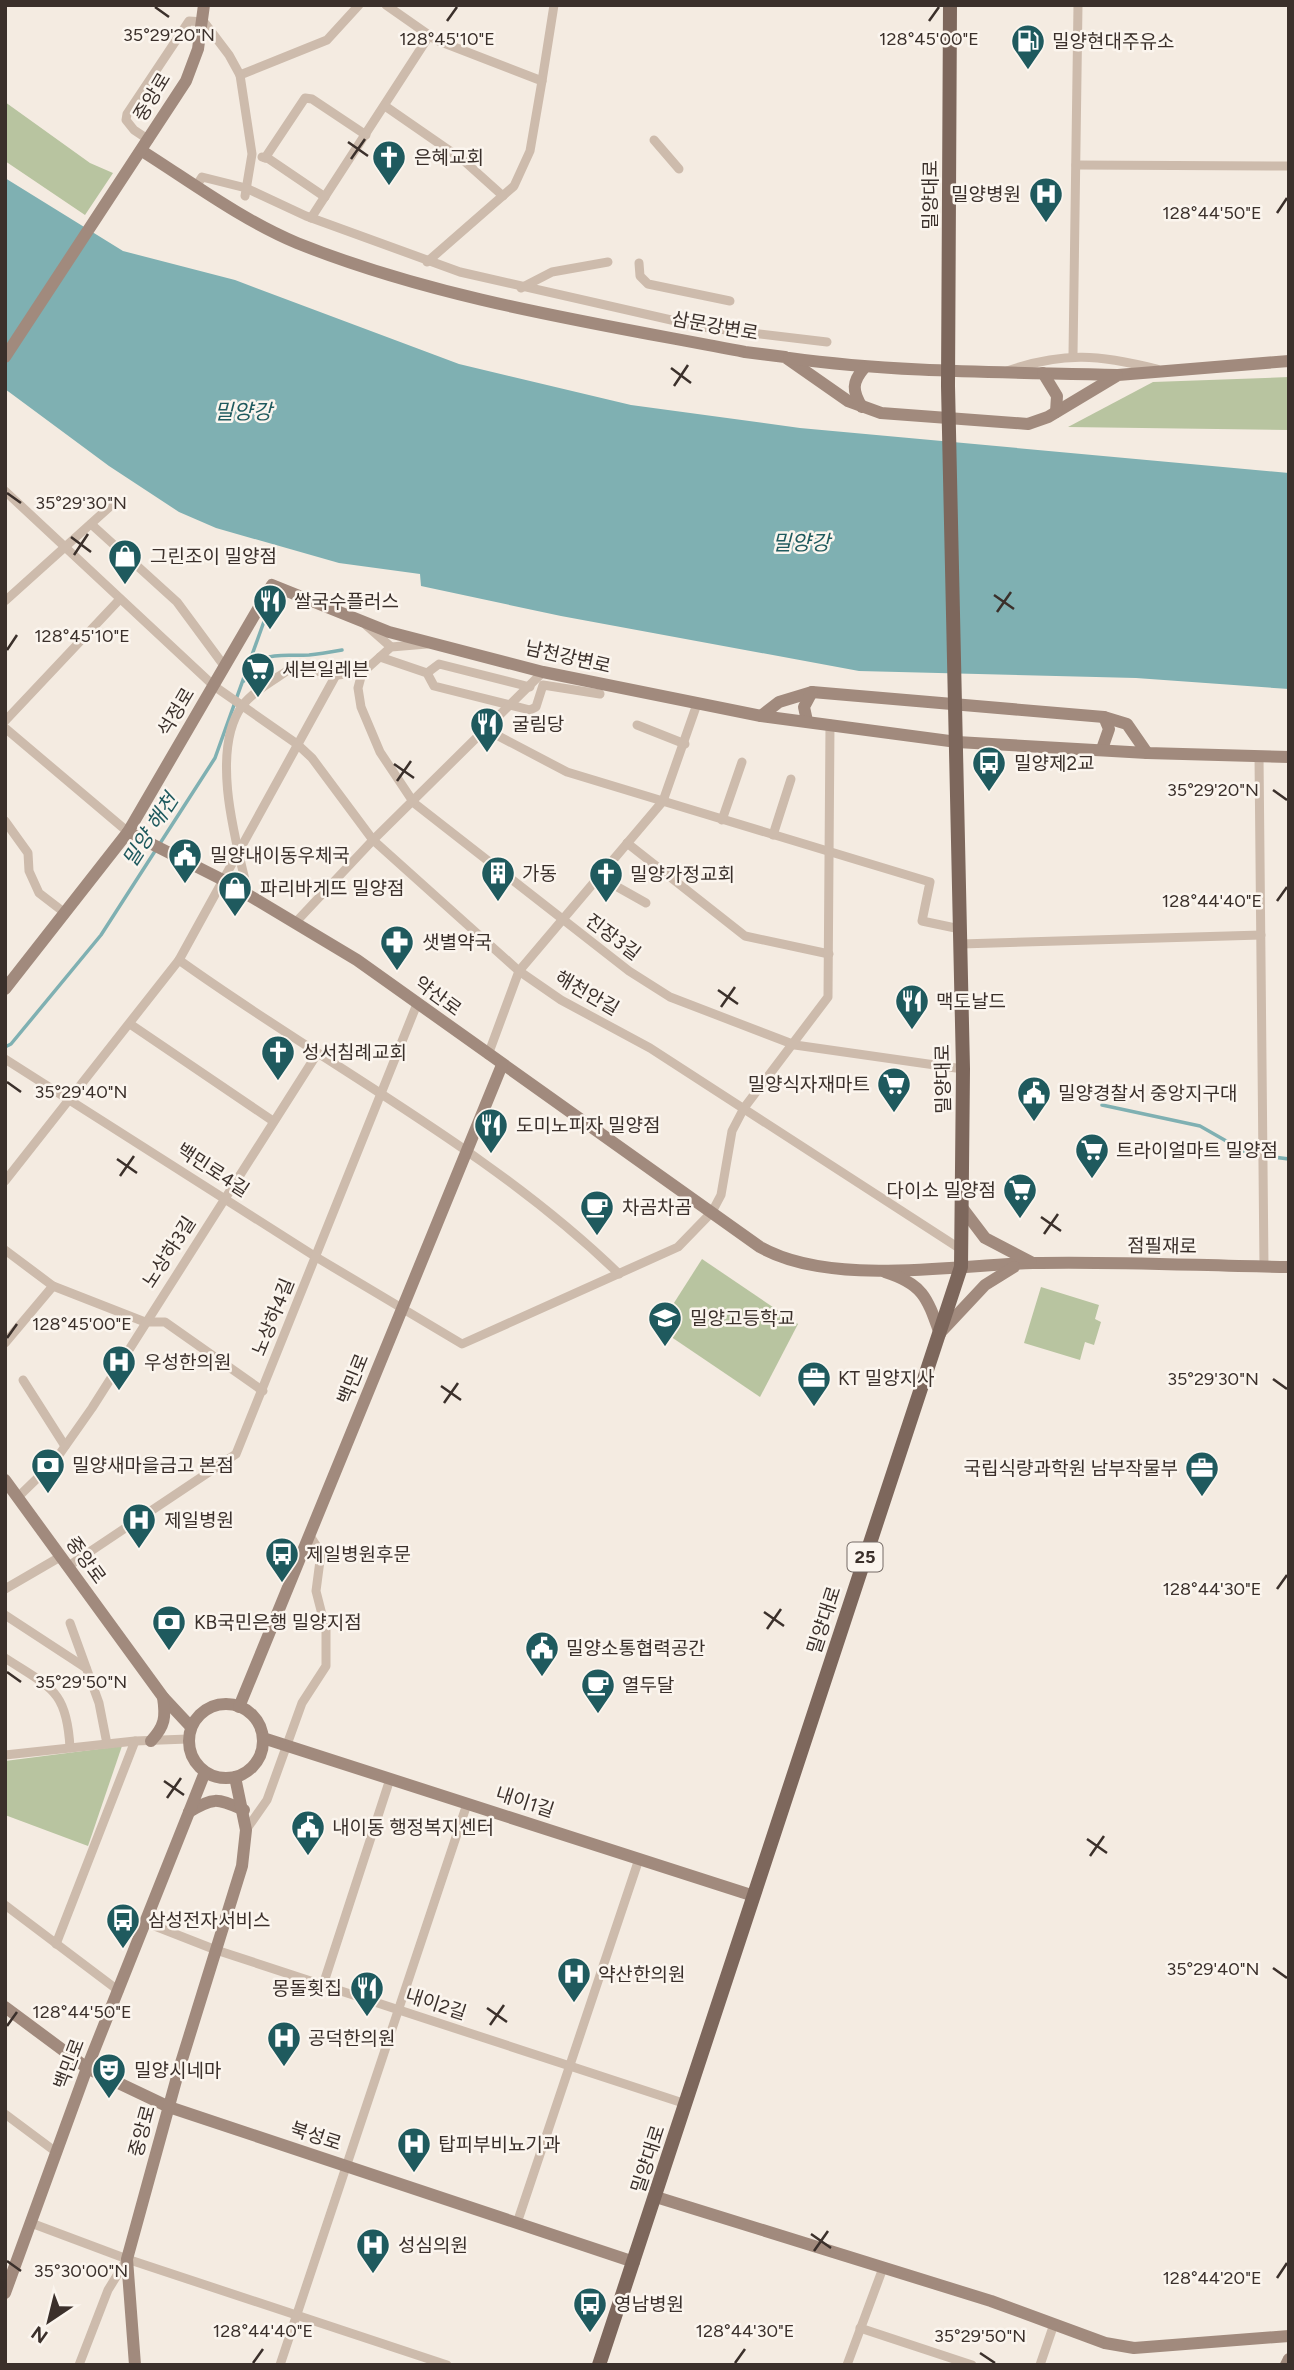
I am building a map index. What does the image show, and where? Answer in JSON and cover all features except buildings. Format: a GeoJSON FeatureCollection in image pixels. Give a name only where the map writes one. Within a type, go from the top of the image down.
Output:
{"type":"FeatureCollection","features":[{"type":"Feature","properties":{"kind":"main road","name":"밀양대로"},"geometry":{"type":"LineString","coordinates":[[599,2365],[940,1334],[964,1251],[957,722],[948,378],[950,5]]}},
{"type":"Feature","properties":{"kind":"street","name":"중앙로"},"geometry":{"type":"LineString","coordinates":[[5,357],[186,81],[198,50],[204,22],[204,5]]}},
{"type":"Feature","properties":{"kind":"street"},"geometry":{"type":"LineString","coordinates":[[240,75],[327,40],[359,5]]}},
{"type":"Feature","properties":{"kind":"street"},"geometry":{"type":"LineString","coordinates":[[386,5],[429,36],[542,81]]}},
{"type":"Feature","properties":{"kind":"street"},"geometry":{"type":"LineString","coordinates":[[427,262],[514,186],[530,151],[554,5]]}},
{"type":"Feature","properties":{"kind":"street"},"geometry":{"type":"LineString","coordinates":[[1073,355],[1078,5]]}},
{"type":"Feature","properties":{"kind":"street"},"geometry":{"type":"LineString","coordinates":[[145,145],[126,120],[127,114],[189,21],[204,22],[229,55],[240,75],[252,157],[246,192]]}},
{"type":"Feature","properties":{"kind":"street"},"geometry":{"type":"LineString","coordinates":[[312,218],[429,36]]}},
{"type":"Feature","properties":{"kind":"street"},"geometry":{"type":"LineString","coordinates":[[265,158],[305,98],[312,99],[366,135]]}},
{"type":"Feature","properties":{"kind":"street"},"geometry":{"type":"LineString","coordinates":[[385,106],[463,160],[503,196]]}},
{"type":"Feature","properties":{"kind":"street"},"geometry":{"type":"LineString","coordinates":[[654,140],[680,169]]}},
{"type":"Feature","properties":{"kind":"street","name":"삼문강변로"},"geometry":{"type":"LineString","coordinates":[[145,145],[197,185],[294,242],[399,277],[594,323],[785,357],[833,392],[862,407],[881,413],[1013,425],[1037,422],[1118,375],[1289,361]]}},
{"type":"Feature","properties":{"kind":"street"},"geometry":{"type":"LineString","coordinates":[[252,157],[265,158],[325,197]]}},
{"type":"Feature","properties":{"kind":"street"},"geometry":{"type":"LineString","coordinates":[[1076,165],[1289,166]]}},
{"type":"Feature","properties":{"kind":"street"},"geometry":{"type":"LineString","coordinates":[[197,185],[202,177],[427,262],[521,288],[702,327],[827,342]]}},
{"type":"Feature","properties":{"kind":"street"},"geometry":{"type":"LineString","coordinates":[[521,288],[552,272],[608,262]]}},
{"type":"Feature","properties":{"kind":"street"},"geometry":{"type":"LineString","coordinates":[[639,263],[640,276],[648,284],[730,301]]}},
{"type":"Feature","properties":{"kind":"street"},"geometry":{"type":"LineString","coordinates":[[785,357],[948,378],[1002,372],[1073,355],[1164,371]]}},
{"type":"Feature","properties":{"kind":"street"},"geometry":{"type":"LineString","coordinates":[[862,407],[855,396],[854,384],[864,368]]}},
{"type":"Feature","properties":{"kind":"street"},"geometry":{"type":"LineString","coordinates":[[1002,372],[1118,375]]}},
{"type":"Feature","properties":{"kind":"street"},"geometry":{"type":"LineString","coordinates":[[1044,373],[1057,396],[1056,412]]}},
{"type":"Feature","properties":{"kind":"street","name":"석정로"},"geometry":{"type":"LineString","coordinates":[[5,491],[214,686],[128,832],[5,989]]}},
{"type":"Feature","properties":{"kind":"street"},"geometry":{"type":"LineString","coordinates":[[5,601],[115,502]]}},
{"type":"Feature","properties":{"kind":"street"},"geometry":{"type":"LineString","coordinates":[[91,524],[94,530],[177,602],[225,667]]}},
{"type":"Feature","properties":{"kind":"street","name":"남천강변로"},"geometry":{"type":"LineString","coordinates":[[214,686],[272,585],[362,621],[431,643],[543,672],[761,716],[957,742]]}},
{"type":"Feature","properties":{"kind":"street"},"geometry":{"type":"LineString","coordinates":[[5,721],[120,598]]}},
{"type":"Feature","properties":{"kind":"street"},"geometry":{"type":"LineString","coordinates":[[362,621],[391,647]]}},
{"type":"Feature","properties":{"kind":"street"},"geometry":{"type":"LineString","coordinates":[[249,896],[229,805],[228,749],[243,706],[294,666],[336,675],[362,673],[391,647],[431,643]]}},
{"type":"Feature","properties":{"kind":"street"},"geometry":{"type":"LineString","coordinates":[[380,657],[427,673],[434,686],[530,710],[536,708],[543,685],[600,694]]}},
{"type":"Feature","properties":{"kind":"street"},"geometry":{"type":"LineString","coordinates":[[427,673],[439,664],[530,687]]}},
{"type":"Feature","properties":{"kind":"street"},"geometry":{"type":"LineString","coordinates":[[295,923],[373,839],[414,803],[543,672]]}},
{"type":"Feature","properties":{"kind":"street","name":"진장3길"},"geometry":{"type":"LineString","coordinates":[[362,673],[358,688],[361,707],[380,752],[414,803],[629,971],[670,996],[795,1045],[963,1069]]}},
{"type":"Feature","properties":{"kind":"street"},"geometry":{"type":"LineString","coordinates":[[5,1181],[179,960],[225,881],[336,675]]}},
{"type":"Feature","properties":{"kind":"street","name":"해천안길"},"geometry":{"type":"LineString","coordinates":[[214,686],[297,744],[312,758],[373,839],[519,971],[561,1000],[650,1048],[964,1251]]}},
{"type":"Feature","properties":{"kind":"street"},"geometry":{"type":"LineString","coordinates":[[761,716],[779,702],[812,692],[1104,717],[1126,724],[1147,753]]}},
{"type":"Feature","properties":{"kind":"street"},"geometry":{"type":"LineString","coordinates":[[807,721],[804,707],[812,692]]}},
{"type":"Feature","properties":{"kind":"street"},"geometry":{"type":"LineString","coordinates":[[488,1055],[519,971],[663,801],[697,704]]}},
{"type":"Feature","properties":{"kind":"street"},"geometry":{"type":"LineString","coordinates":[[1102,749],[1109,730],[1104,717]]}},
{"type":"Feature","properties":{"kind":"street"},"geometry":{"type":"LineString","coordinates":[[179,960],[467,1152],[573,1230],[619,1274],[678,1248],[712,1212],[721,1195],[732,1131],[744,1108],[795,1045],[828,997],[830,724]]}},
{"type":"Feature","properties":{"kind":"street"},"geometry":{"type":"LineString","coordinates":[[637,725],[685,744]]}},
{"type":"Feature","properties":{"kind":"street"},"geometry":{"type":"LineString","coordinates":[[5,728],[128,832]]}},
{"type":"Feature","properties":{"kind":"street"},"geometry":{"type":"LineString","coordinates":[[487,730],[567,772],[930,883],[922,921],[960,936],[1261,935]]}},
{"type":"Feature","properties":{"kind":"street"},"geometry":{"type":"LineString","coordinates":[[957,742],[1147,753],[1289,757]]}},
{"type":"Feature","properties":{"kind":"street"},"geometry":{"type":"LineString","coordinates":[[1259,756],[1264,1267]]}},
{"type":"Feature","properties":{"kind":"street"},"geometry":{"type":"LineString","coordinates":[[722,820],[742,762]]}},
{"type":"Feature","properties":{"kind":"street"},"geometry":{"type":"LineString","coordinates":[[773,835],[791,779]]}},
{"type":"Feature","properties":{"kind":"street"},"geometry":{"type":"LineString","coordinates":[[5,821],[28,853],[29,871],[39,893],[65,914]]}},
{"type":"Feature","properties":{"kind":"street","name":"약산로"},"geometry":{"type":"LineString","coordinates":[[128,832],[225,881],[357,960],[502,1065],[781,1259],[828,1270],[961,1267]]}},
{"type":"Feature","properties":{"kind":"street"},"geometry":{"type":"LineString","coordinates":[[627,843],[745,936],[828,954]]}},
{"type":"Feature","properties":{"kind":"street"},"geometry":{"type":"LineString","coordinates":[[598,876],[646,902]]}},
{"type":"Feature","properties":{"kind":"street","name":"노상하4길"},"geometry":{"type":"LineString","coordinates":[[5,1589],[63,1562],[236,1454],[416,1004]]}},
{"type":"Feature","properties":{"kind":"street"},"geometry":{"type":"LineString","coordinates":[[130,1024],[273,1121]]}},
{"type":"Feature","properties":{"kind":"street","name":"노상하3길"},"geometry":{"type":"LineString","coordinates":[[18,1497],[54,1462],[65,1446],[317,1054]]}},
{"type":"Feature","properties":{"kind":"street","name":"백민로4길"},"geometry":{"type":"LineString","coordinates":[[5,1059],[316,1257],[462,1344],[619,1274]]}},
{"type":"Feature","properties":{"kind":"street","name":"백민로"},"geometry":{"type":"LineString","coordinates":[[239,1707],[502,1065]]}},
{"type":"Feature","properties":{"kind":"street","name":"점필재로"},"geometry":{"type":"LineString","coordinates":[[963,1209],[985,1238],[1035,1263]]}},
{"type":"Feature","properties":{"kind":"street"},"geometry":{"type":"LineString","coordinates":[[5,1250],[52,1286],[145,1322],[165,1322],[263,1391]]}},
{"type":"Feature","properties":{"kind":"street","name":"점필재로"},"geometry":{"type":"LineString","coordinates":[[961,1267],[1035,1263],[1289,1267]]}},
{"type":"Feature","properties":{"kind":"street","name":"점필재로"},"geometry":{"type":"LineString","coordinates":[[940,1334],[985,1285],[1020,1264]]}},
{"type":"Feature","properties":{"kind":"street","name":"약산로"},"geometry":{"type":"LineString","coordinates":[[874,1269],[905,1278],[919,1287],[929,1302],[940,1334]]}},
{"type":"Feature","properties":{"kind":"street"},"geometry":{"type":"LineString","coordinates":[[5,1343],[52,1286]]}},
{"type":"Feature","properties":{"kind":"street"},"geometry":{"type":"LineString","coordinates":[[23,1380],[65,1446]]}},
{"type":"Feature","properties":{"kind":"street","name":"중앙로"},"geometry":{"type":"LineString","coordinates":[[5,1480],[190,1733]]}},
{"type":"Feature","properties":{"kind":"street"},"geometry":{"type":"LineString","coordinates":[[285,1745],[302,1703],[326,1666],[326,1630],[316,1591],[321,1553],[310,1536]]}},
{"type":"Feature","properties":{"kind":"street"},"geometry":{"type":"LineString","coordinates":[[5,1615],[86,1668]]}},
{"type":"Feature","properties":{"kind":"street"},"geometry":{"type":"LineString","coordinates":[[70,1623],[99,1703],[107,1744]]}},
{"type":"Feature","properties":{"kind":"street"},"geometry":{"type":"LineString","coordinates":[[5,1658],[42,1681],[61,1700],[68,1716],[70,1748]]}},
{"type":"Feature","properties":{"kind":"street"},"geometry":{"type":"LineString","coordinates":[[151,1741],[162,1730],[166,1718],[163,1697]]}},
{"type":"Feature","properties":{"kind":"street"},"geometry":{"type":"LineString","coordinates":[[5,1755],[151,1741],[190,1733],[208,1708],[220,1704],[239,1707],[254,1717],[263,1738],[258,1760],[250,1769],[235,1777],[216,1777],[195,1763],[190,1733]]}},
{"type":"Feature","properties":{"kind":"street","name":"내이1길"},"geometry":{"type":"LineString","coordinates":[[263,1738],[754,1896]]}},
{"type":"Feature","properties":{"kind":"street"},"geometry":{"type":"LineString","coordinates":[[57,1944],[135,1741]]}},
{"type":"Feature","properties":{"kind":"street","name":"중앙로"},"geometry":{"type":"LineString","coordinates":[[246,1830],[267,1800],[285,1745]]}},
{"type":"Feature","properties":{"kind":"street","name":"백민로"},"geometry":{"type":"LineString","coordinates":[[5,2293],[87,2068],[205,1772]]}},
{"type":"Feature","properties":{"kind":"street","name":"중앙로"},"geometry":{"type":"LineString","coordinates":[[135,2365],[127,2259],[169,2107],[242,1866],[246,1830],[244,1810],[235,1777]]}},
{"type":"Feature","properties":{"kind":"street"},"geometry":{"type":"LineString","coordinates":[[323,1985],[390,1779]]}},
{"type":"Feature","properties":{"kind":"street"},"geometry":{"type":"LineString","coordinates":[[189,1812],[209,1799],[221,1800],[244,1810]]}},
{"type":"Feature","properties":{"kind":"street"},"geometry":{"type":"LineString","coordinates":[[280,2365],[467,1804]]}},
{"type":"Feature","properties":{"kind":"street"},"geometry":{"type":"LineString","coordinates":[[517,2223],[639,1859]]}},
{"type":"Feature","properties":{"kind":"street"},"geometry":{"type":"LineString","coordinates":[[5,1905],[119,1992]]}},
{"type":"Feature","properties":{"kind":"street","name":"내이2길"},"geometry":{"type":"LineString","coordinates":[[147,1923],[216,1950],[685,2104]]}},
{"type":"Feature","properties":{"kind":"street","name":"북성로"},"geometry":{"type":"LineString","coordinates":[[5,2007],[87,2068],[169,2107],[634,2262]]}},
{"type":"Feature","properties":{"kind":"street"},"geometry":{"type":"LineString","coordinates":[[5,2114],[57,2152]]}},
{"type":"Feature","properties":{"kind":"street"},"geometry":{"type":"LineString","coordinates":[[656,2197],[883,2268],[1105,2343],[1134,2348],[1289,2336]]}},
{"type":"Feature","properties":{"kind":"street"},"geometry":{"type":"LineString","coordinates":[[31,2223],[127,2259],[447,2365]]}},
{"type":"Feature","properties":{"kind":"street"},"geometry":{"type":"LineString","coordinates":[[79,2365],[107,2290],[127,2259]]}},
{"type":"Feature","properties":{"kind":"street"},"geometry":{"type":"LineString","coordinates":[[847,2365],[883,2268]]}},
{"type":"Feature","properties":{"kind":"street"},"geometry":{"type":"LineString","coordinates":[[1040,2365],[1054,2324]]}},
{"type":"Feature","properties":{"kind":"street"},"geometry":{"type":"LineString","coordinates":[[860,2328],[972,2365]]}},
{"type":"Feature","properties":{"kind":"street"},"geometry":{"type":"LineString","coordinates":[[1286,2365],[1289,2359]]}},
{"type":"Feature","properties":{"kind":"green space"},"geometry":{"type":"Polygon","coordinates":[[[5,102],[90,163],[113,173],[85,215],[5,161],[5,102]]]}},
{"type":"Feature","properties":{"kind":"green space"},"geometry":{"type":"Polygon","coordinates":[[[1289,377],[1289,430],[1068,427],[1153,382],[1289,377]]]}},
{"type":"Feature","properties":{"kind":"green space"},"geometry":{"type":"Polygon","coordinates":[[[702,1259],[798,1324],[760,1397],[658,1328],[702,1259]]]}},
{"type":"Feature","properties":{"kind":"green space"},"geometry":{"type":"Polygon","coordinates":[[[1041,1287],[1099,1305],[1095,1319],[1101,1322],[1094,1345],[1085,1342],[1080,1360],[1024,1343],[1041,1287]]]}},
{"type":"Feature","properties":{"kind":"green space"},"geometry":{"type":"Polygon","coordinates":[[[122,1746],[88,1846],[5,1815],[5,1761],[122,1746]]]}},
{"type":"Feature","properties":{"kind":"water","name":"밀양강"},"geometry":{"type":"Polygon","coordinates":[[[5,178],[123,251],[235,280],[459,364],[631,405],[800,428],[1289,473],[1289,689],[1136,678],[859,671],[561,616],[421,586],[420,574],[339,563],[216,528],[179,512],[109,466],[5,389],[5,178]]]}},
{"type":"Feature","properties":{"kind":"waterway","name":"밀양 해천"},"geometry":{"type":"LineString","coordinates":[[5,1047],[11,1044],[101,935],[215,758],[271,602]]}},
{"type":"Feature","properties":{"kind":"waterway","name":"밀양 해천"},"geometry":{"type":"LineString","coordinates":[[259,661],[244,681],[257,663],[264,659],[271,656],[309,655],[342,650]]}},
{"type":"Feature","properties":{"kind":"waterway"},"geometry":{"type":"LineString","coordinates":[[1102,1105],[1200,1126],[1249,1154],[1289,1159]]}},
{"type":"Feature","properties":{"kind":"place","name":"밀양현대주유소"},"geometry":{"type":"Point","coordinates":[1028,71]}},
{"type":"Feature","properties":{"kind":"place","name":"은혜교회"},"geometry":{"type":"Point","coordinates":[389,187]}},
{"type":"Feature","properties":{"kind":"place","name":"밀양병원"},"geometry":{"type":"Point","coordinates":[1046,224]}},
{"type":"Feature","properties":{"kind":"place","name":"그린조이 밀양점"},"geometry":{"type":"Point","coordinates":[125,586]}},
{"type":"Feature","properties":{"kind":"place","name":"쌀국수플러스"},"geometry":{"type":"Point","coordinates":[270,631]}},
{"type":"Feature","properties":{"kind":"place","name":"세븐일레븐"},"geometry":{"type":"Point","coordinates":[258,699]}},
{"type":"Feature","properties":{"kind":"place","name":"굴림당"},"geometry":{"type":"Point","coordinates":[487,754]}},
{"type":"Feature","properties":{"kind":"place","name":"밀양제2교"},"geometry":{"type":"Point","coordinates":[989,793]}},
{"type":"Feature","properties":{"kind":"place","name":"밀양내이동우체국"},"geometry":{"type":"Point","coordinates":[185,885]}},
{"type":"Feature","properties":{"kind":"place","name":"가동"},"geometry":{"type":"Point","coordinates":[498,903]}},
{"type":"Feature","properties":{"kind":"place","name":"밀양가정교회"},"geometry":{"type":"Point","coordinates":[606,904]}},
{"type":"Feature","properties":{"kind":"place","name":"파리바게뜨 밀양점"},"geometry":{"type":"Point","coordinates":[235,918]}},
{"type":"Feature","properties":{"kind":"place","name":"샛별약국"},"geometry":{"type":"Point","coordinates":[397,972]}},
{"type":"Feature","properties":{"kind":"place","name":"맥도날드"},"geometry":{"type":"Point","coordinates":[912,1031]}},
{"type":"Feature","properties":{"kind":"place","name":"성서침례교회"},"geometry":{"type":"Point","coordinates":[278,1082]}},
{"type":"Feature","properties":{"kind":"place","name":"밀양식자재마트"},"geometry":{"type":"Point","coordinates":[894,1114]}},
{"type":"Feature","properties":{"kind":"place","name":"밀양경찰서 중앙지구대"},"geometry":{"type":"Point","coordinates":[1034,1123]}},
{"type":"Feature","properties":{"kind":"place","name":"도미노피자 밀양점"},"geometry":{"type":"Point","coordinates":[491,1155]}},
{"type":"Feature","properties":{"kind":"place","name":"트라이얼마트 밀양점"},"geometry":{"type":"Point","coordinates":[1092,1180]}},
{"type":"Feature","properties":{"kind":"place","name":"다이소 밀양점"},"geometry":{"type":"Point","coordinates":[1020,1220]}},
{"type":"Feature","properties":{"kind":"place","name":"차곰차곰"},"geometry":{"type":"Point","coordinates":[597,1237]}},
{"type":"Feature","properties":{"kind":"place","name":"밀양고등학교"},"geometry":{"type":"Point","coordinates":[665,1348]}},
{"type":"Feature","properties":{"kind":"place","name":"우성한의원"},"geometry":{"type":"Point","coordinates":[119,1392]}},
{"type":"Feature","properties":{"kind":"place","name":"KT 밀양지사"},"geometry":{"type":"Point","coordinates":[814,1408]}},
{"type":"Feature","properties":{"kind":"place","name":"밀양새마을금고 본점"},"geometry":{"type":"Point","coordinates":[48,1495]}},
{"type":"Feature","properties":{"kind":"place","name":"국립식량과학원 남부작물부"},"geometry":{"type":"Point","coordinates":[1202,1498]}},
{"type":"Feature","properties":{"kind":"place","name":"제일병원"},"geometry":{"type":"Point","coordinates":[139,1550]}},
{"type":"Feature","properties":{"kind":"place","name":"제일병원후문"},"geometry":{"type":"Point","coordinates":[282,1584]}},
{"type":"Feature","properties":{"kind":"place","name":"KB국민은행 밀양지점"},"geometry":{"type":"Point","coordinates":[169,1652]}},
{"type":"Feature","properties":{"kind":"place","name":"밀양소통협력공간"},"geometry":{"type":"Point","coordinates":[542,1678]}},
{"type":"Feature","properties":{"kind":"place","name":"열두달"},"geometry":{"type":"Point","coordinates":[598,1715]}},
{"type":"Feature","properties":{"kind":"place","name":"내이동 행정복지센터"},"geometry":{"type":"Point","coordinates":[308,1857]}},
{"type":"Feature","properties":{"kind":"place","name":"삼성전자서비스"},"geometry":{"type":"Point","coordinates":[123,1950]}},
{"type":"Feature","properties":{"kind":"place","name":"약산한의원"},"geometry":{"type":"Point","coordinates":[574,2004]}},
{"type":"Feature","properties":{"kind":"place","name":"몽돌횟집"},"geometry":{"type":"Point","coordinates":[367,2018]}},
{"type":"Feature","properties":{"kind":"place","name":"공덕한의원"},"geometry":{"type":"Point","coordinates":[284,2068]}},
{"type":"Feature","properties":{"kind":"place","name":"밀양시네마"},"geometry":{"type":"Point","coordinates":[109,2100]}},
{"type":"Feature","properties":{"kind":"place","name":"탑피부비뇨기과"},"geometry":{"type":"Point","coordinates":[414,2174]}},
{"type":"Feature","properties":{"kind":"place","name":"성심의원"},"geometry":{"type":"Point","coordinates":[373,2275]}},
{"type":"Feature","properties":{"kind":"place","name":"영남병원"},"geometry":{"type":"Point","coordinates":[590,2334]}}]}
